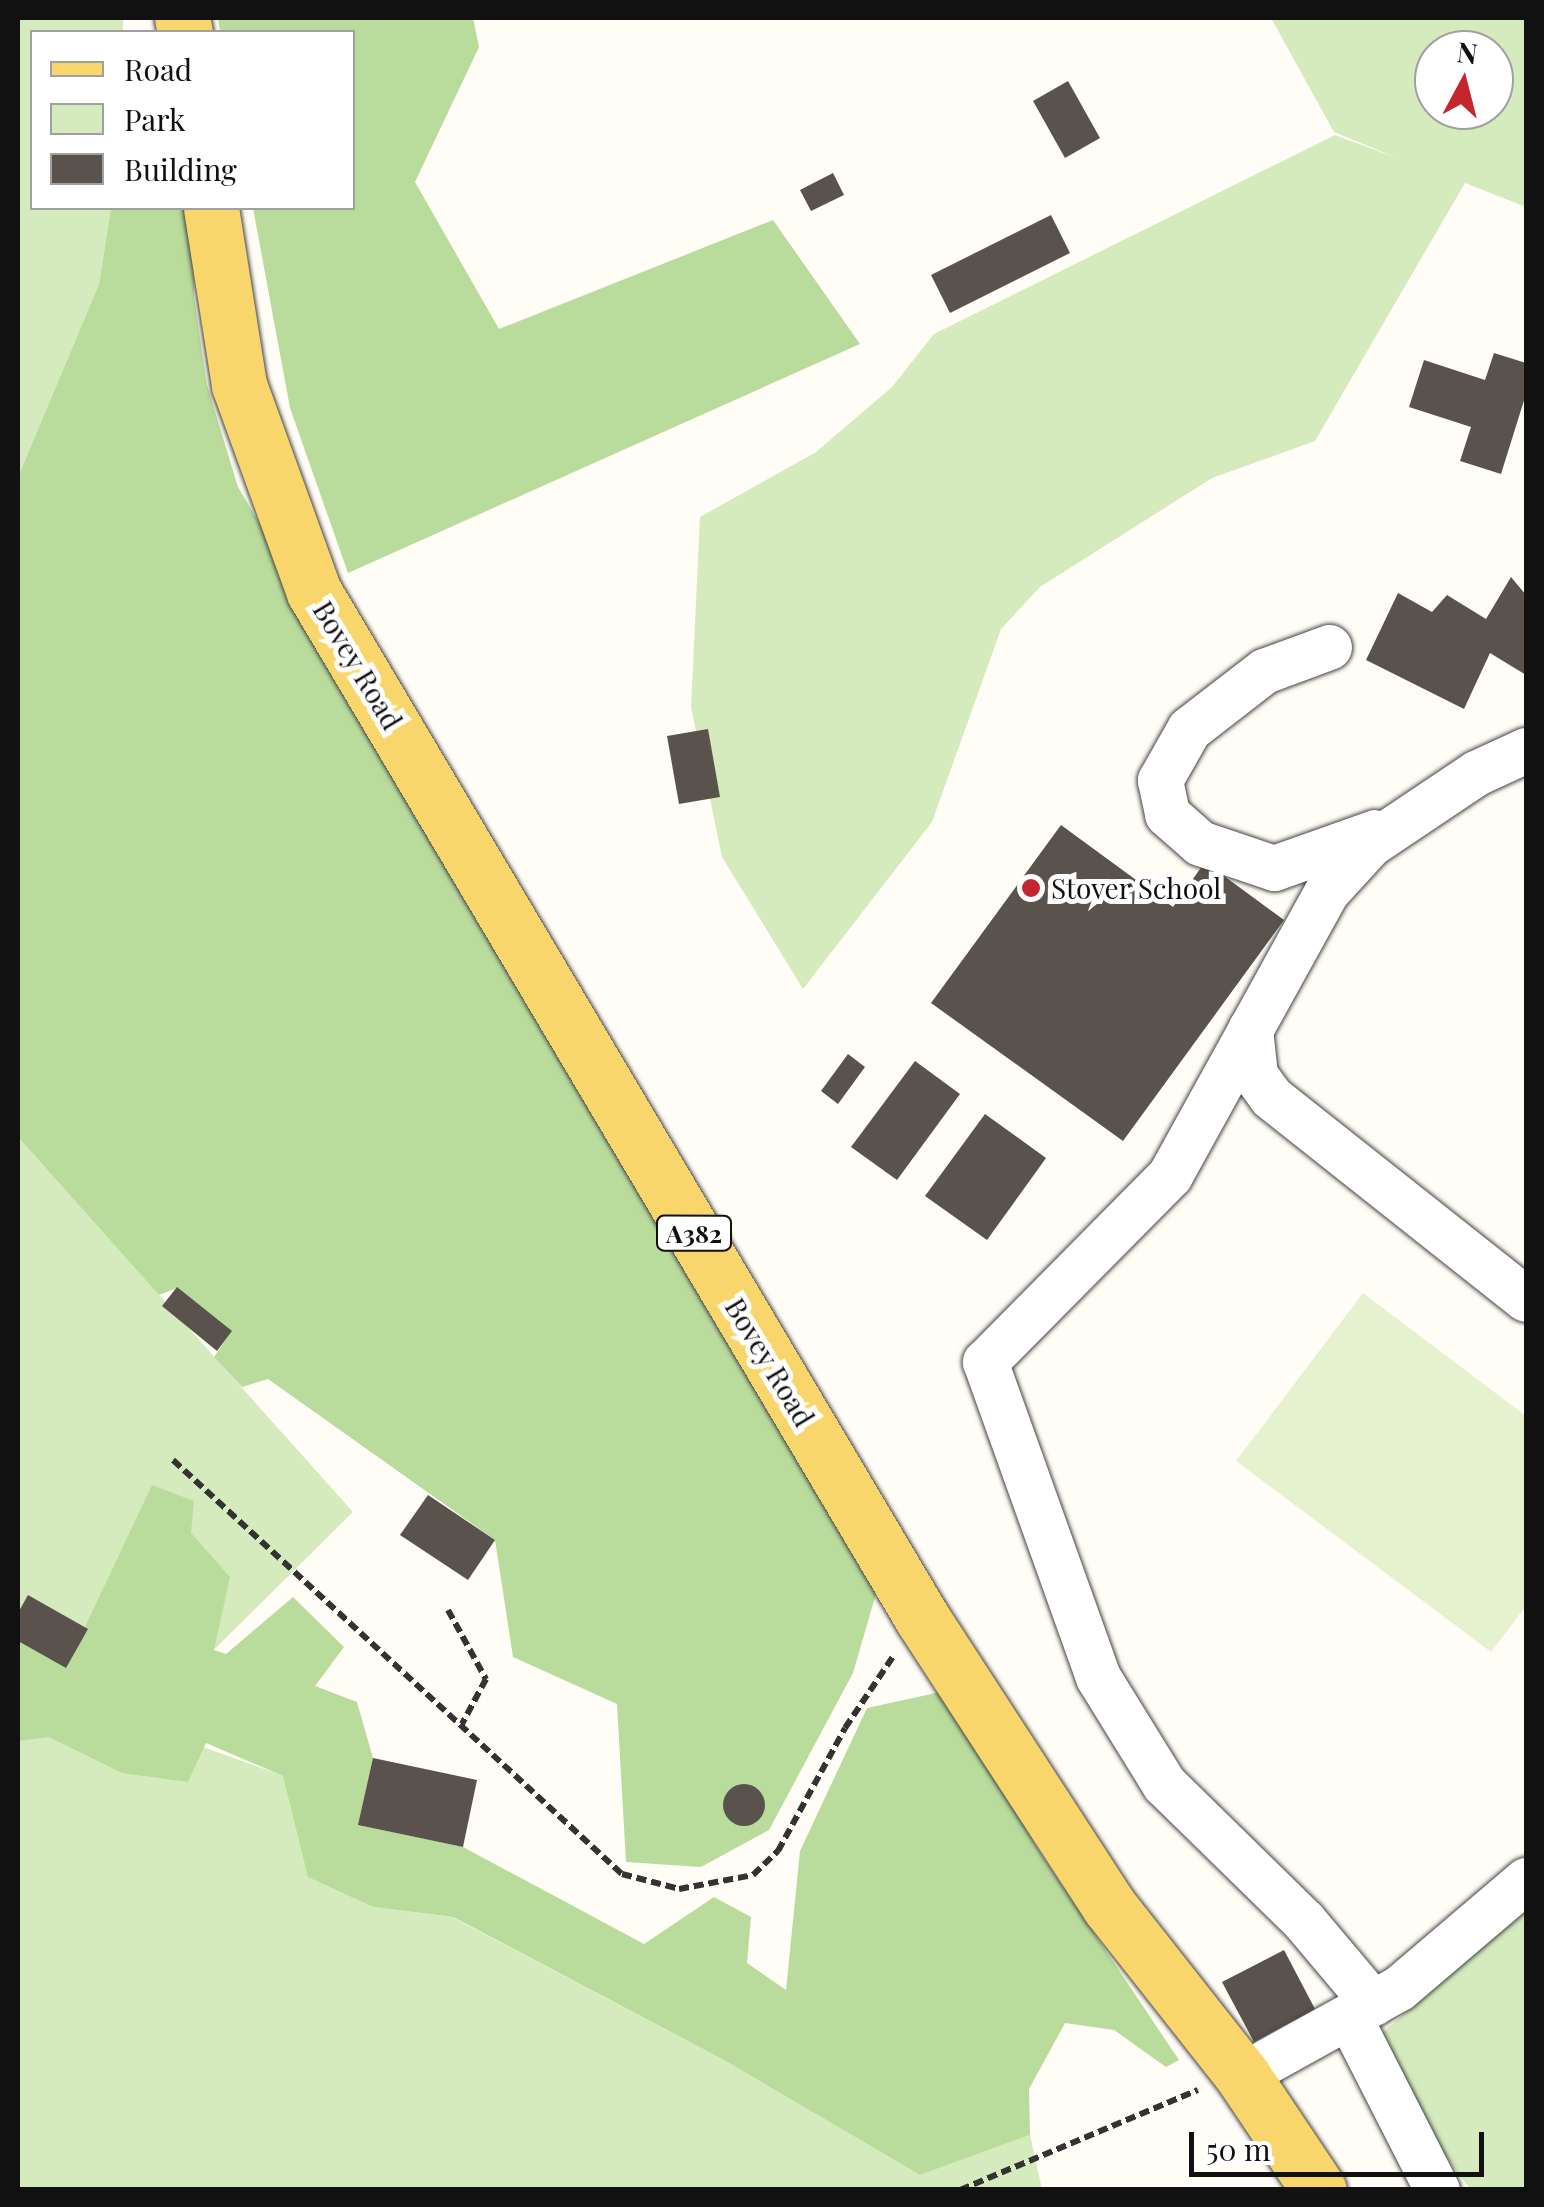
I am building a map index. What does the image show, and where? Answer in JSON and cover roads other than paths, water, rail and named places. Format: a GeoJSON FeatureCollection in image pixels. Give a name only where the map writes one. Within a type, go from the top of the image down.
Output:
{"type":"FeatureCollection","features":[{"type":"Feature","properties":{"kind":"main road","name":"Bovey Road"},"geometry":{"type":"LineString","coordinates":[[212,210],[239,386],[314,592],[922,1618],[1110,1906],[1242,2075],[1319,2190]]}},
{"type":"Feature","properties":{"kind":"lane"},"geometry":{"type":"LineString","coordinates":[[1329,647],[1264,671],[1189,730],[1160,780],[1166,814],[1200,842],[1274,868],[1408,818]]}},
{"type":"Feature","properties":{"kind":"lane"},"geometry":{"type":"LineString","coordinates":[[1437,2190],[1361,2010],[1304,1921],[1164,1784],[1098,1677],[985,1362],[1170,1175],[1327,890],[1370,844],[1476,773],[1526,750]]}},
{"type":"Feature","properties":{"kind":"lane"},"geometry":{"type":"LineString","coordinates":[[1250,1029],[1254,1075],[1271,1097],[1526,1299]]}},
{"type":"Feature","properties":{"kind":"lane"},"geometry":{"type":"LineString","coordinates":[[1242,2075],[1399,1988],[1526,1880]]}},
{"type":"Feature","properties":{"kind":"place","name":"Stover School"},"geometry":{"type":"Point","coordinates":[1031,888]}}]}
